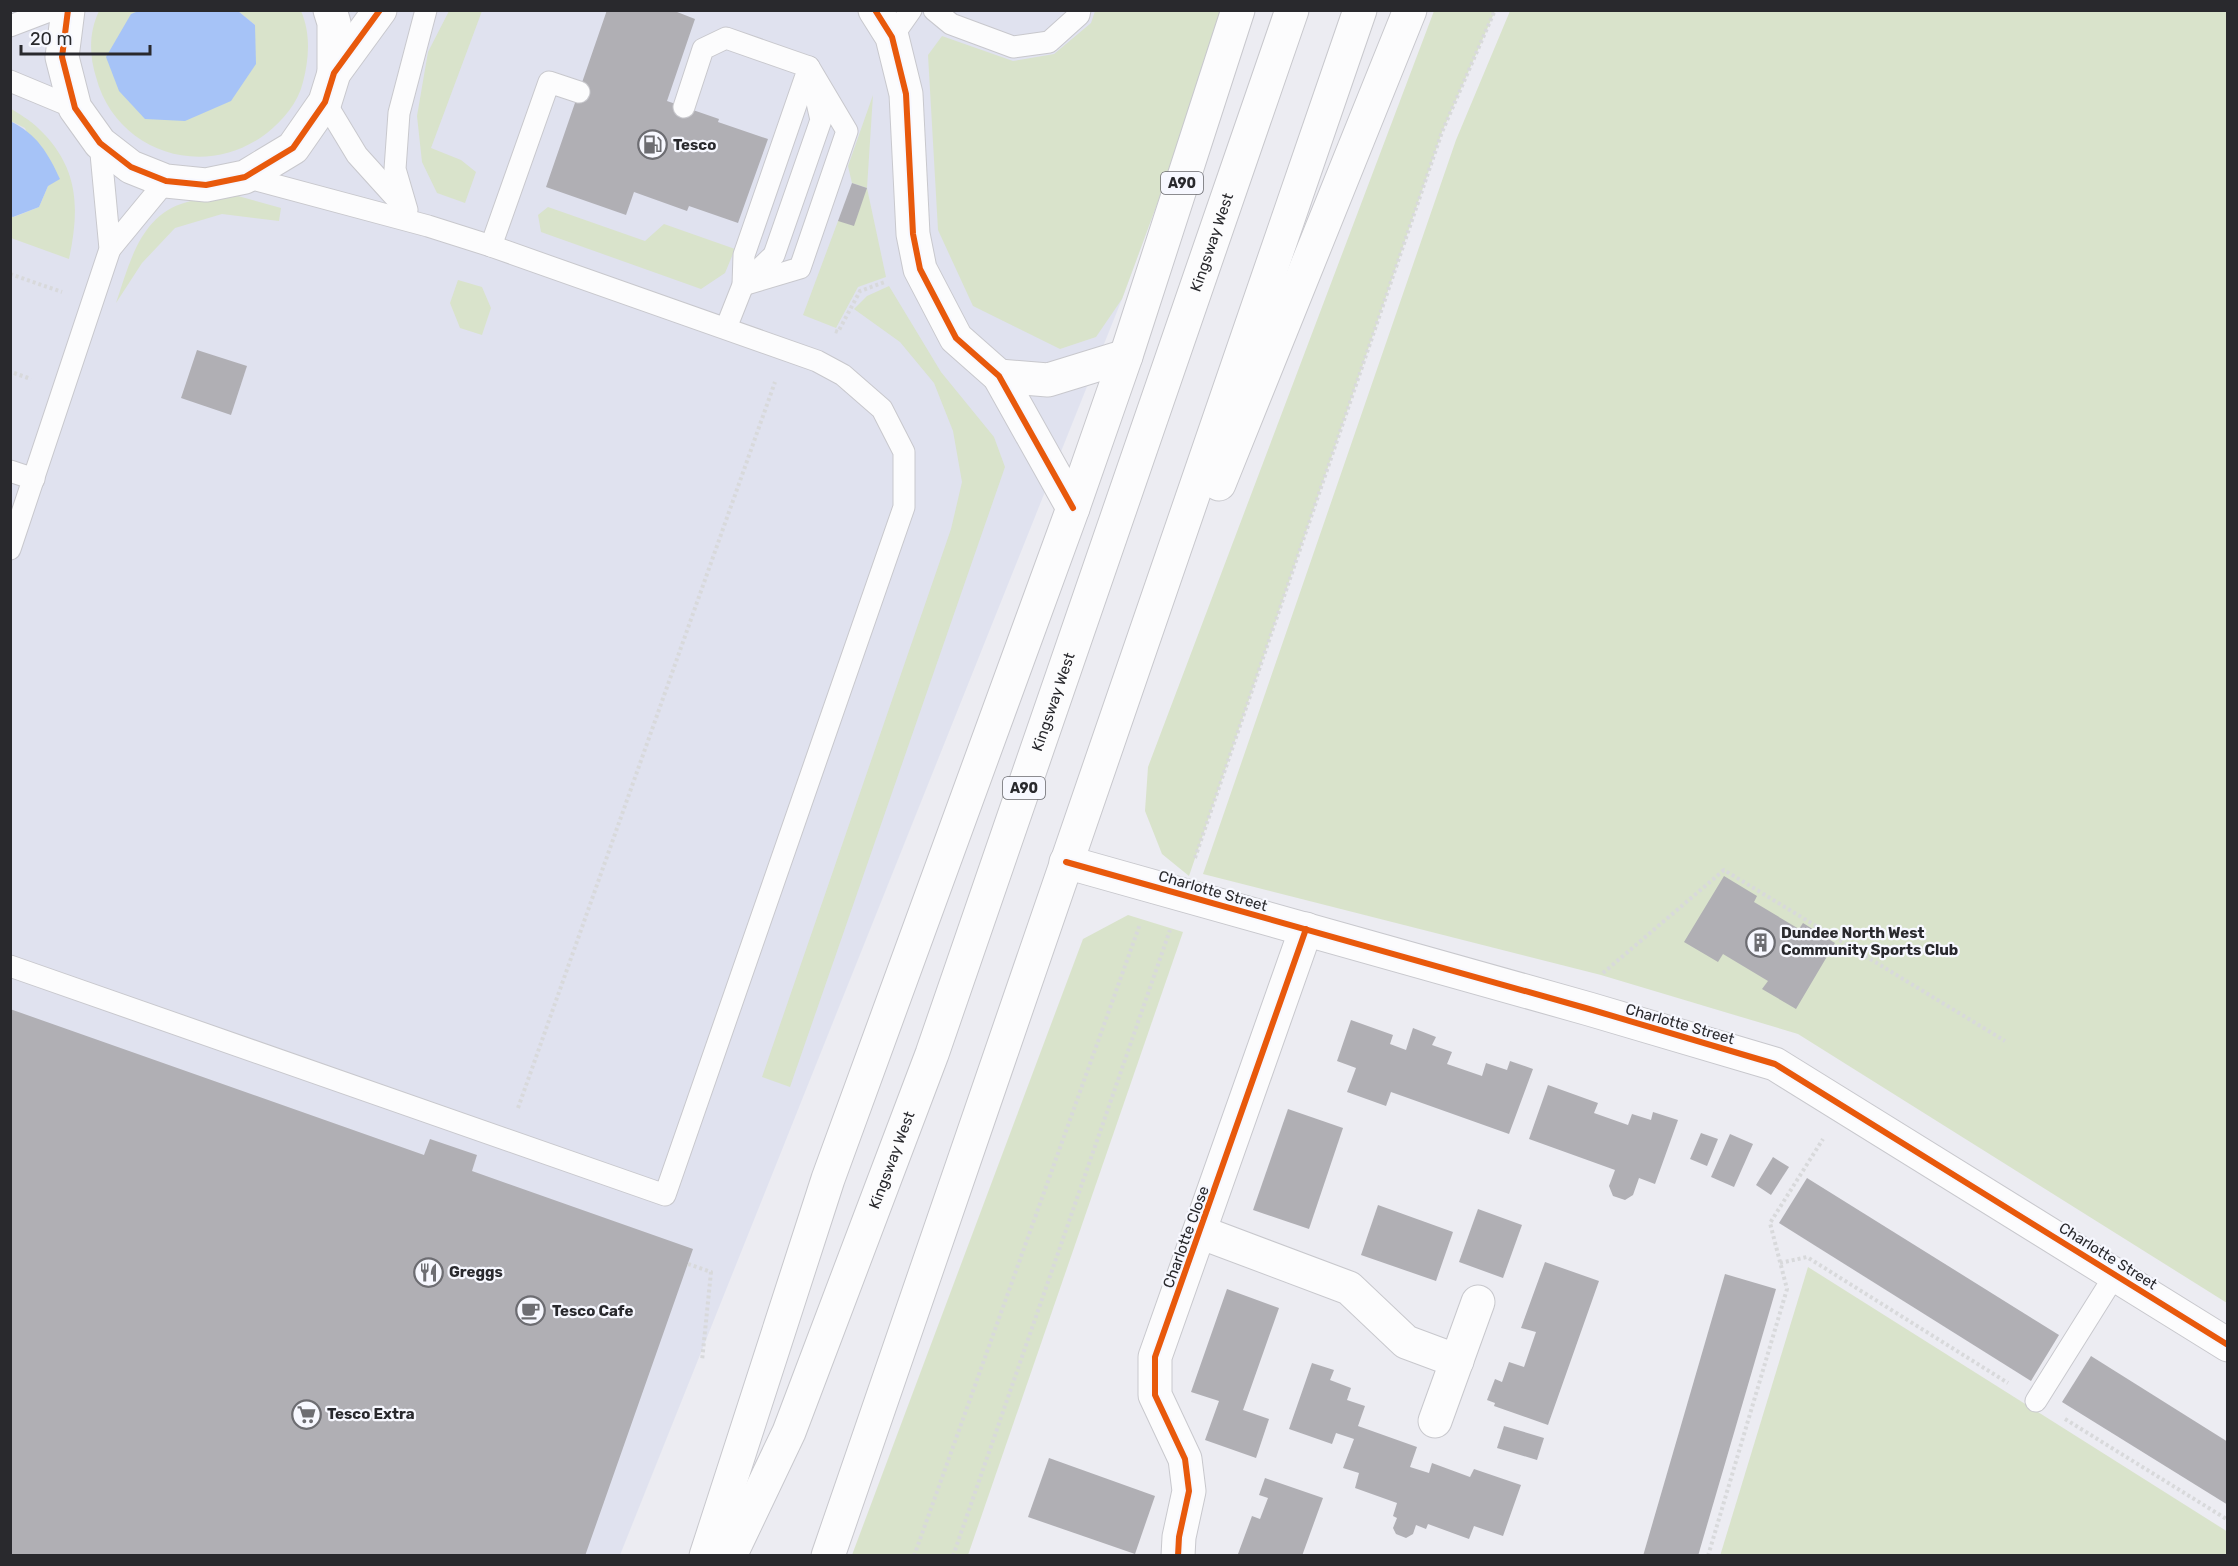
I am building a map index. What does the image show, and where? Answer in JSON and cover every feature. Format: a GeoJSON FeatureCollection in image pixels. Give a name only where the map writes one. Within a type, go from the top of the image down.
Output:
{"type":"FeatureCollection","features":[{"type":"Feature","properties":{"kind":"main road"},"geometry":{"type":"LineString","coordinates":[[68,10],[62,57],[75,108],[100,143],[131,167],[166,181],[206,185],[245,177],[293,148],[380,10]]}},
{"type":"Feature","properties":{"kind":"main road"},"geometry":{"type":"LineString","coordinates":[[329,88],[334,23],[330,10]]}},
{"type":"Feature","properties":{"kind":"main road","name":"A90"},"geometry":{"type":"LineString","coordinates":[[706,1556],[828,1179],[1126,356],[1238,10]]}},
{"type":"Feature","properties":{"kind":"main road","name":"Kingsway West"},"geometry":{"type":"LineString","coordinates":[[730,1556],[789,1432],[932,1054],[1292,10]]}},
{"type":"Feature","properties":{"kind":"main road"},"geometry":{"type":"LineString","coordinates":[[828,1556],[1360,10]]}},
{"type":"Feature","properties":{"kind":"main road"},"geometry":{"type":"LineString","coordinates":[[1066,862],[1410,10]]}},
{"type":"Feature","properties":{"kind":"main road"},"geometry":{"type":"LineString","coordinates":[[883,24],[906,94],[914,234],[920,269],[956,338],[999,376],[1072,507]]}},
{"type":"Feature","properties":{"kind":"main road"},"geometry":{"type":"LineString","coordinates":[[999,376],[1048,380],[1126,356]]}},
{"type":"Feature","properties":{"kind":"main road","name":"Charlotte Street"},"geometry":{"type":"LineString","coordinates":[[1066,862],[1589,1009],[1775,1064],[2228,1345]]}},
{"type":"Feature","properties":{"kind":"main road","name":"Charlotte Close"},"geometry":{"type":"LineString","coordinates":[[1178,1556],[1179,1538],[1189,1491],[1185,1459],[1155,1395],[1155,1356],[1306,929]]}},
{"type":"Feature","properties":{"kind":"main road","name":"Charlotte Close"},"geometry":{"type":"LineString","coordinates":[[1200,1232],[1349,1288],[1406,1342],[1457,1360]]}},
{"type":"Feature","properties":{"kind":"main road"},"geometry":{"type":"LineString","coordinates":[[1435,1421],[1478,1302]]}},
{"type":"Feature","properties":{"kind":"lane"},"geometry":{"type":"LineString","coordinates":[[10,26],[52,10]]}},
{"type":"Feature","properties":{"kind":"lane"},"geometry":{"type":"LineString","coordinates":[[407,210],[395,169],[399,113],[426,10]]}},
{"type":"Feature","properties":{"kind":"lane"},"geometry":{"type":"LineString","coordinates":[[883,24],[911,10]]}},
{"type":"Feature","properties":{"kind":"lane"},"geometry":{"type":"LineString","coordinates":[[934,10],[951,24],[1013,47],[1049,42],[1079,15],[1080,10]]}},
{"type":"Feature","properties":{"kind":"lane"},"geometry":{"type":"LineString","coordinates":[[684,106],[703,49],[726,38],[809,67],[847,131],[800,268],[743,285]]}},
{"type":"Feature","properties":{"kind":"lane"},"geometry":{"type":"LineString","coordinates":[[726,328],[743,285],[744,255],[809,67]]}},
{"type":"Feature","properties":{"kind":"lane"},"geometry":{"type":"LineString","coordinates":[[743,285],[774,255],[821,120],[809,67]]}},
{"type":"Feature","properties":{"kind":"lane"},"geometry":{"type":"LineString","coordinates":[[10,81],[75,108]]}},
{"type":"Feature","properties":{"kind":"lane"},"geometry":{"type":"LineString","coordinates":[[491,246],[549,82],[579,92]]}},
{"type":"Feature","properties":{"kind":"lane"},"geometry":{"type":"LineString","coordinates":[[329,88],[357,155],[407,210],[428,226]]}},
{"type":"Feature","properties":{"kind":"lane"},"geometry":{"type":"LineString","coordinates":[[100,143],[110,249]]}},
{"type":"Feature","properties":{"kind":"lane"},"geometry":{"type":"LineString","coordinates":[[10,966],[665,1195],[904,507],[904,452],[882,409],[843,375],[817,361],[491,246],[428,226],[245,177]]}},
{"type":"Feature","properties":{"kind":"lane"},"geometry":{"type":"LineString","coordinates":[[10,549],[110,249],[166,181]]}},
{"type":"Feature","properties":{"kind":"lane"},"geometry":{"type":"LineString","coordinates":[[10,471],[34,479]]}},
{"type":"Feature","properties":{"kind":"lane"},"geometry":{"type":"LineString","coordinates":[[2036,1401],[2115,1275]]}},
{"type":"Feature","properties":{"kind":"path"},"geometry":{"type":"LineString","coordinates":[[914,1556],[1168,891],[1442,132],[1495,10]]}},
{"type":"Feature","properties":{"kind":"path"},"geometry":{"type":"LineString","coordinates":[[828,328],[838,332],[860,291],[920,269]]}},
{"type":"Feature","properties":{"kind":"path"},"geometry":{"type":"LineString","coordinates":[[10,274],[66,293]]}},
{"type":"Feature","properties":{"kind":"path"},"geometry":{"type":"LineString","coordinates":[[507,1139],[786,350]]}},
{"type":"Feature","properties":{"kind":"path"},"geometry":{"type":"LineString","coordinates":[[14,373],[38,381]]}},
{"type":"Feature","properties":{"kind":"path"},"geometry":{"type":"LineString","coordinates":[[1589,1009],[1601,975],[1724,870],[2005,1041]]}},
{"type":"Feature","properties":{"kind":"path"},"geometry":{"type":"LineString","coordinates":[[953,1556],[1168,891]]}},
{"type":"Feature","properties":{"kind":"path"},"geometry":{"type":"LineString","coordinates":[[1708,1556],[1787,1289],[1770,1223],[1844,1105]]}},
{"type":"Feature","properties":{"kind":"path"},"geometry":{"type":"LineString","coordinates":[[1780,1263],[1807,1257],[2228,1520]]}},
{"type":"Feature","properties":{"kind":"path"},"geometry":{"type":"LineString","coordinates":[[688,1264],[711,1272],[702,1361]]}},
{"type":"Feature","properties":{"kind":"shaded area"},"geometry":{"type":"Polygon","coordinates":[[[11,11],[1221,11],[1208,66],[1122,299],[620,1555],[11,1556],[11,11]]]}},
{"type":"Feature","properties":{"kind":"green space"},"geometry":{"type":"Polygon","coordinates":[[[99,11],[141,11],[131,14],[255,25],[238,11],[301,11],[308,46],[307,64],[301,90],[294,104],[279,122],[267,133],[243,147],[217,155],[191,156],[166,152],[143,141],[122,125],[107,103],[96,77],[91,52],[93,27],[99,11]]]}},
{"type":"Feature","properties":{"kind":"green space"},"geometry":{"type":"Polygon","coordinates":[[[449,11],[482,11],[431,148],[461,160],[476,172],[465,203],[437,193],[422,162],[417,116],[428,52],[449,11]]]}},
{"type":"Feature","properties":{"kind":"green space"},"geometry":{"type":"Polygon","coordinates":[[[1095,11],[1221,11],[1208,66],[1122,299],[1096,337],[1060,349],[973,306],[938,230],[928,55],[942,36],[1013,61],[1054,54],[1091,23],[1095,11]]]}},
{"type":"Feature","properties":{"kind":"green space"},"geometry":{"type":"Polygon","coordinates":[[[1434,11],[1495,11],[1442,132],[1189,876],[1162,854],[1145,811],[1148,767],[1434,11]]]}},
{"type":"Feature","properties":{"kind":"green space"},"geometry":{"type":"Polygon","coordinates":[[[1510,11],[2227,11],[2227,1303],[1798,1034],[1601,975],[1203,874],[1456,140],[1510,11]]]}},
{"type":"Feature","properties":{"kind":"green space"},"geometry":{"type":"Polygon","coordinates":[[[873,95],[867,188],[852,183],[848,166],[873,95]]]}},
{"type":"Feature","properties":{"kind":"green space"},"geometry":{"type":"Polygon","coordinates":[[[10,108],[28,119],[51,142],[68,172],[75,205],[73,240],[69,259],[11,238],[11,216],[14,217],[39,207],[48,186],[25,128],[11,121],[10,108]]]}},
{"type":"Feature","properties":{"kind":"green space"},"geometry":{"type":"Polygon","coordinates":[[[867,188],[886,277],[858,287],[836,328],[803,315],[838,221],[867,188]]]}},
{"type":"Feature","properties":{"kind":"green space"},"geometry":{"type":"Polygon","coordinates":[[[238,196],[281,208],[279,221],[222,214],[175,228],[142,263],[116,303],[132,256],[139,242],[158,218],[171,208],[187,202],[238,196]]]}},
{"type":"Feature","properties":{"kind":"green space"},"geometry":{"type":"Polygon","coordinates":[[[548,207],[645,241],[664,224],[735,249],[725,273],[701,289],[541,232],[538,215],[548,207]]]}},
{"type":"Feature","properties":{"kind":"green space"},"geometry":{"type":"Polygon","coordinates":[[[458,280],[482,287],[491,308],[482,335],[460,328],[450,303],[458,280]]]}},
{"type":"Feature","properties":{"kind":"green space"},"geometry":{"type":"Polygon","coordinates":[[[889,286],[941,372],[994,437],[1005,467],[790,1087],[762,1077],[951,529],[962,482],[953,431],[934,383],[900,342],[854,309],[867,296],[889,286]]]}},
{"type":"Feature","properties":{"kind":"green space"},"geometry":{"type":"Polygon","coordinates":[[[1128,915],[1183,932],[968,1555],[852,1555],[1083,939],[1128,915]]]}},
{"type":"Feature","properties":{"kind":"green space"},"geometry":{"type":"Polygon","coordinates":[[[1808,1267],[2228,1532],[2227,1556],[1720,1556],[1808,1267]]]}},
{"type":"Feature","properties":{"kind":"water"},"geometry":{"type":"Polygon","coordinates":[[[141,10],[238,11],[255,25],[256,64],[231,101],[185,121],[145,119],[119,91],[106,57],[131,14],[141,10]]]}},
{"type":"Feature","properties":{"kind":"water"},"geometry":{"type":"Polygon","coordinates":[[[10,121],[35,138],[60,179],[48,186],[39,207],[13,217],[10,216],[10,121]]]}},
{"type":"Feature","properties":{"kind":"building"},"geometry":{"type":"Polygon","coordinates":[[[607,10],[672,10],[695,19],[667,101],[768,139],[738,223],[689,206],[687,211],[634,192],[626,215],[546,187],[607,10]]]}},
{"type":"Feature","properties":{"kind":"building"},"geometry":{"type":"Polygon","coordinates":[[[852,183],[867,188],[854,226],[838,221],[852,183]]]}},
{"type":"Feature","properties":{"kind":"building"},"geometry":{"type":"Polygon","coordinates":[[[197,350],[247,366],[231,415],[181,398],[197,350]]]}},
{"type":"Feature","properties":{"kind":"building","name":"Dundee North West Community Sports Club"},"geometry":{"type":"Polygon","coordinates":[[[1724,876],[1757,896],[1754,902],[1799,929],[1803,923],[1835,943],[1796,1009],[1762,989],[1768,981],[1723,954],[1718,962],[1684,942],[1724,876]]]}},
{"type":"Feature","properties":{"kind":"building","name":"Tesco Extra"},"geometry":{"type":"Polygon","coordinates":[[[10,1009],[424,1155],[430,1139],[477,1155],[472,1171],[693,1249],[585,1556],[10,1556],[10,1009]]]}},
{"type":"Feature","properties":{"kind":"building"},"geometry":{"type":"Polygon","coordinates":[[[1351,1020],[1393,1035],[1390,1044],[1406,1050],[1413,1028],[1436,1037],[1432,1045],[1452,1052],[1447,1064],[1482,1076],[1486,1063],[1507,1070],[1510,1061],[1533,1069],[1509,1134],[1391,1092],[1386,1106],[1347,1092],[1356,1068],[1337,1061],[1351,1020]]]}},
{"type":"Feature","properties":{"kind":"building"},"geometry":{"type":"Polygon","coordinates":[[[1548,1085],[1598,1103],[1594,1113],[1628,1125],[1632,1114],[1651,1120],[1653,1112],[1678,1120],[1655,1184],[1639,1178],[1633,1195],[1625,1200],[1613,1196],[1609,1186],[1615,1170],[1529,1139],[1548,1085]]]}},
{"type":"Feature","properties":{"kind":"building"},"geometry":{"type":"Polygon","coordinates":[[[1288,1109],[1343,1128],[1309,1229],[1253,1210],[1288,1109]]]}},
{"type":"Feature","properties":{"kind":"building"},"geometry":{"type":"Polygon","coordinates":[[[1701,1133],[1718,1139],[1707,1166],[1690,1159],[1701,1133]]]}},
{"type":"Feature","properties":{"kind":"building"},"geometry":{"type":"Polygon","coordinates":[[[1730,1134],[1753,1144],[1734,1187],[1711,1177],[1730,1134]]]}},
{"type":"Feature","properties":{"kind":"building"},"geometry":{"type":"Polygon","coordinates":[[[1773,1157],[1789,1167],[1771,1195],[1756,1185],[1773,1157]]]}},
{"type":"Feature","properties":{"kind":"building"},"geometry":{"type":"Polygon","coordinates":[[[1807,1178],[2059,1335],[2031,1381],[1779,1223],[1807,1178]]]}},
{"type":"Feature","properties":{"kind":"building"},"geometry":{"type":"Polygon","coordinates":[[[1378,1205],[1453,1232],[1436,1281],[1361,1255],[1378,1205]]]}},
{"type":"Feature","properties":{"kind":"building"},"geometry":{"type":"Polygon","coordinates":[[[1478,1209],[1522,1225],[1503,1278],[1459,1262],[1478,1209]]]}},
{"type":"Feature","properties":{"kind":"building"},"geometry":{"type":"Polygon","coordinates":[[[1545,1262],[1599,1281],[1548,1425],[1494,1406],[1495,1403],[1487,1400],[1495,1379],[1502,1382],[1509,1362],[1524,1367],[1536,1332],[1521,1328],[1545,1262]]]}},
{"type":"Feature","properties":{"kind":"building"},"geometry":{"type":"Polygon","coordinates":[[[1725,1274],[1776,1289],[1698,1556],[1643,1556],[1725,1274]]]}},
{"type":"Feature","properties":{"kind":"building"},"geometry":{"type":"Polygon","coordinates":[[[1227,1289],[1279,1308],[1243,1410],[1269,1419],[1256,1458],[1205,1440],[1219,1401],[1191,1392],[1227,1289]]]}},
{"type":"Feature","properties":{"kind":"building"},"geometry":{"type":"Polygon","coordinates":[[[2091,1356],[2228,1442],[2228,1505],[2062,1402],[2091,1356]]]}},
{"type":"Feature","properties":{"kind":"building"},"geometry":{"type":"Polygon","coordinates":[[[1312,1363],[1334,1370],[1330,1380],[1351,1388],[1347,1400],[1365,1406],[1358,1426],[1417,1447],[1410,1467],[1429,1473],[1432,1463],[1470,1477],[1474,1469],[1521,1485],[1503,1536],[1474,1526],[1469,1539],[1428,1524],[1426,1529],[1416,1525],[1413,1534],[1406,1538],[1396,1534],[1393,1528],[1397,1518],[1393,1516],[1397,1503],[1355,1488],[1359,1473],[1343,1468],[1354,1439],[1336,1433],[1332,1444],[1289,1429],[1312,1363]]]}},
{"type":"Feature","properties":{"kind":"building"},"geometry":{"type":"Polygon","coordinates":[[[1504,1426],[1544,1438],[1537,1460],[1497,1448],[1504,1426]]]}},
{"type":"Feature","properties":{"kind":"building"},"geometry":{"type":"Polygon","coordinates":[[[1049,1458],[1155,1496],[1135,1554],[1028,1517],[1049,1458]]]}},
{"type":"Feature","properties":{"kind":"building"},"geometry":{"type":"Polygon","coordinates":[[[1265,1478],[1323,1498],[1302,1556],[1238,1554],[1252,1516],[1260,1519],[1268,1498],[1259,1495],[1265,1478]]]}},
{"type":"Feature","properties":{"kind":"cycle path"},"geometry":{"type":"LineString","coordinates":[[68,10],[62,57],[75,108],[100,143],[131,167],[166,181],[206,185],[245,177],[293,148],[325,102],[334,73],[380,10]]}},
{"type":"Feature","properties":{"kind":"cycle path"},"geometry":{"type":"LineString","coordinates":[[875,10],[892,37],[906,94],[913,234],[920,269],[956,338],[999,376],[1073,508]]}},
{"type":"Feature","properties":{"kind":"cycle path"},"geometry":{"type":"LineString","coordinates":[[1066,862],[1589,1009],[1775,1064],[2228,1345]]}},
{"type":"Feature","properties":{"kind":"cycle path"},"geometry":{"type":"LineString","coordinates":[[1178,1556],[1179,1537],[1189,1491],[1185,1459],[1155,1395],[1155,1357],[1306,929]]}},
{"type":"Feature","properties":{"kind":"place","name":"Tesco"},"geometry":{"type":"Point","coordinates":[652,145]}},
{"type":"Feature","properties":{"kind":"place","name":"Dundee North West Community Sports Club"},"geometry":{"type":"Point","coordinates":[1760,942]}},
{"type":"Feature","properties":{"kind":"place","name":"Greggs"},"geometry":{"type":"Point","coordinates":[428,1272]}},
{"type":"Feature","properties":{"kind":"place","name":"Tesco Cafe"},"geometry":{"type":"Point","coordinates":[531,1311]}},
{"type":"Feature","properties":{"kind":"place","name":"Tesco Extra"},"geometry":{"type":"Point","coordinates":[306,1414]}}]}
